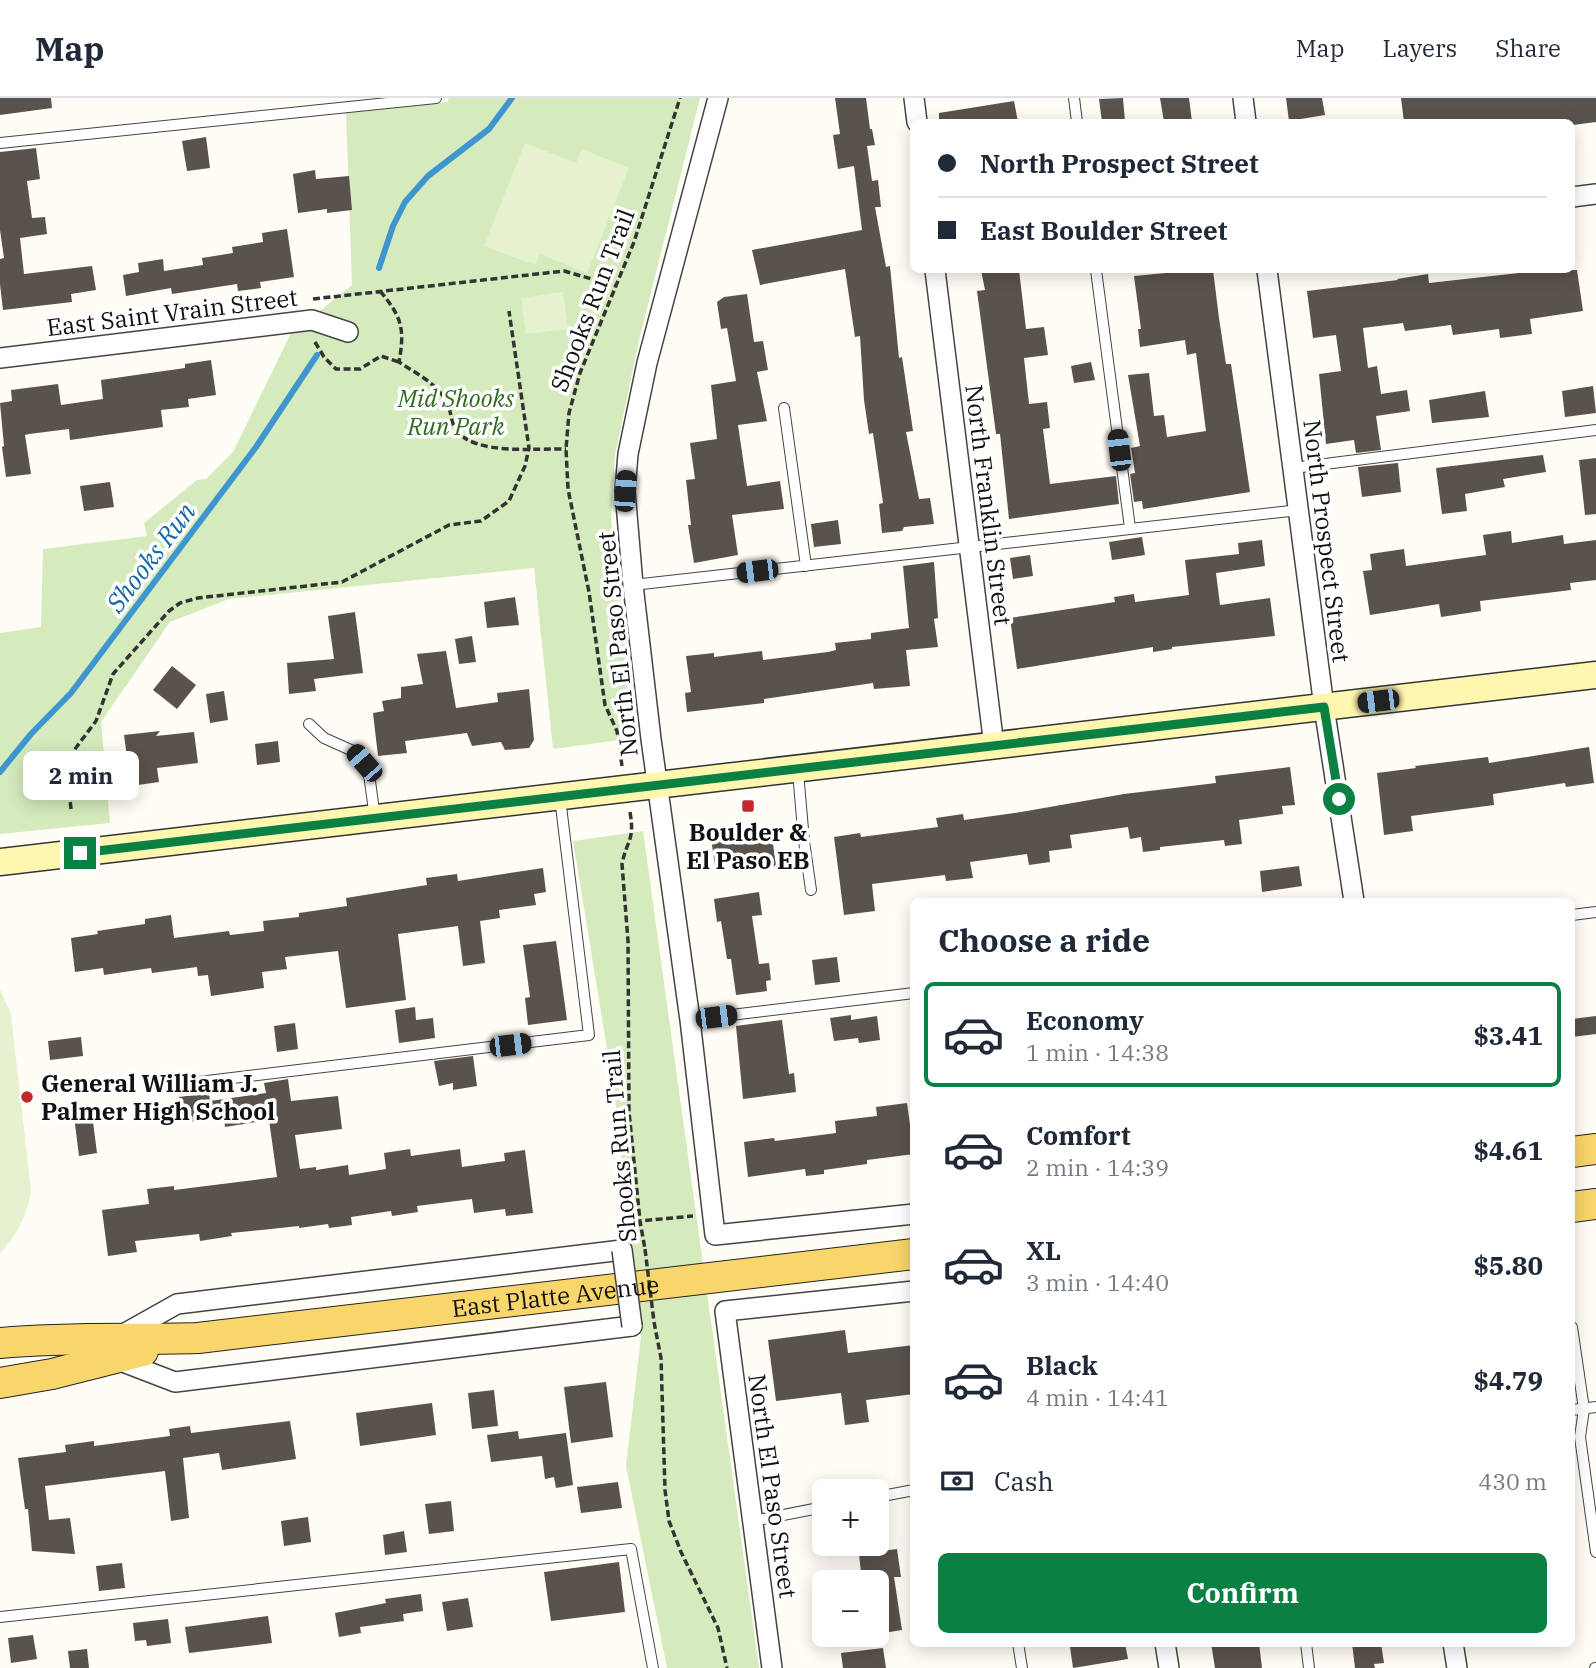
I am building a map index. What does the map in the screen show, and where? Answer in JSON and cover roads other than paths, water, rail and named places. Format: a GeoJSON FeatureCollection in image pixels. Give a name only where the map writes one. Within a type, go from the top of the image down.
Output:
{"type":"FeatureCollection","features":[{"type":"Feature","properties":{"kind":"main road"},"geometry":{"type":"LineString","coordinates":[[1575,1152],[1596,1149]]}},
{"type":"Feature","properties":{"kind":"main road"},"geometry":{"type":"LineString","coordinates":[[1575,1207],[1596,1204]]}},
{"type":"Feature","properties":{"kind":"main road","name":"East Platte Avenue"},"geometry":{"type":"LineString","coordinates":[[0,1382],[52,1374],[114,1349],[910,1254]]}},
{"type":"Feature","properties":{"kind":"main road","name":"East Platte Avenue"},"geometry":{"type":"LineString","coordinates":[[0,1343],[49,1339],[114,1349]]}},
{"type":"Feature","properties":{"kind":"street","name":"North El Paso Street"},"geometry":{"type":"LineString","coordinates":[[718,98],[647,363],[628,454],[625,491],[633,585],[690,1020],[715,1235],[910,1214]]}},
{"type":"Feature","properties":{"kind":"street"},"geometry":{"type":"LineString","coordinates":[[914,98],[917,119]]}},
{"type":"Feature","properties":{"kind":"street"},"geometry":{"type":"LineString","coordinates":[[1243,98],[1246,119]]}},
{"type":"Feature","properties":{"kind":"street"},"geometry":{"type":"LineString","coordinates":[[1575,197],[1596,194]]}},
{"type":"Feature","properties":{"kind":"street","name":"North Franklin Street"},"geometry":{"type":"LineString","coordinates":[[935,273],[994,746]]}},
{"type":"Feature","properties":{"kind":"street","name":"North Prospect Street"},"geometry":{"type":"LineString","coordinates":[[1267,273],[1324,707],[1354,898]]}},
{"type":"Feature","properties":{"kind":"street","name":"East Saint Vrain Street"},"geometry":{"type":"LineString","coordinates":[[0,358],[312,320],[348,332]]}},
{"type":"Feature","properties":{"kind":"street"},"geometry":{"type":"LineString","coordinates":[[0,862],[1596,675]]}},
{"type":"Feature","properties":{"kind":"street"},"geometry":{"type":"LineString","coordinates":[[622,1250],[632,1326],[175,1382],[114,1349],[177,1304],[622,1250]]}},
{"type":"Feature","properties":{"kind":"street","name":"North El Paso Street"},"geometry":{"type":"LineString","coordinates":[[772,1668],[725,1311],[910,1291]]}},
{"type":"Feature","properties":{"kind":"street"},"geometry":{"type":"LineString","coordinates":[[1165,1647],[1168,1668]]}},
{"type":"Feature","properties":{"kind":"street"},"geometry":{"type":"LineString","coordinates":[[1454,1647],[1457,1668]]}},
{"type":"Feature","properties":{"kind":"lane"},"geometry":{"type":"LineString","coordinates":[[0,143],[436,98]]}},
{"type":"Feature","properties":{"kind":"lane"},"geometry":{"type":"LineString","coordinates":[[1074,98],[1077,119]]}},
{"type":"Feature","properties":{"kind":"lane"},"geometry":{"type":"LineString","coordinates":[[1096,273],[1130,528]]}},
{"type":"Feature","properties":{"kind":"lane"},"geometry":{"type":"LineString","coordinates":[[784,408],[806,566]]}},
{"type":"Feature","properties":{"kind":"lane"},"geometry":{"type":"LineString","coordinates":[[1293,468],[1596,430]]}},
{"type":"Feature","properties":{"kind":"lane"},"geometry":{"type":"LineString","coordinates":[[633,585],[1299,510]]}},
{"type":"Feature","properties":{"kind":"lane"},"geometry":{"type":"LineString","coordinates":[[309,724],[324,738],[353,751],[364,763],[369,774],[375,818]]}},
{"type":"Feature","properties":{"kind":"lane"},"geometry":{"type":"LineString","coordinates":[[797,768],[811,890]]}},
{"type":"Feature","properties":{"kind":"lane"},"geometry":{"type":"LineString","coordinates":[[166,1086],[589,1035],[559,797]]}},
{"type":"Feature","properties":{"kind":"lane"},"geometry":{"type":"LineString","coordinates":[[1575,915],[1596,912]]}},
{"type":"Feature","properties":{"kind":"lane"},"geometry":{"type":"LineString","coordinates":[[690,1020],[910,993]]}},
{"type":"Feature","properties":{"kind":"lane"},"geometry":{"type":"LineString","coordinates":[[1575,1348],[1584,1409],[1580,1437],[1596,1552]]}},
{"type":"Feature","properties":{"kind":"lane"},"geometry":{"type":"LineString","coordinates":[[1575,1410],[1596,1407]]}},
{"type":"Feature","properties":{"kind":"lane"},"geometry":{"type":"LineString","coordinates":[[889,1495],[910,1491]]}},
{"type":"Feature","properties":{"kind":"lane"},"geometry":{"type":"LineString","coordinates":[[753,1521],[812,1509]]}},
{"type":"Feature","properties":{"kind":"lane"},"geometry":{"type":"LineString","coordinates":[[0,1617],[631,1549],[653,1668]]}},
{"type":"Feature","properties":{"kind":"lane"},"geometry":{"type":"LineString","coordinates":[[1018,1647],[1021,1668]]}},
{"type":"Feature","properties":{"kind":"lane"},"geometry":{"type":"LineString","coordinates":[[1306,1647],[1309,1668]]}},
{"type":"Feature","properties":{"kind":"waterway","name":"Shooks Run"},"geometry":{"type":"LineString","coordinates":[[379,268],[393,226],[405,202],[428,176],[489,129],[512,98]]}},
{"type":"Feature","properties":{"kind":"waterway","name":"Shooks Run"},"geometry":{"type":"LineString","coordinates":[[0,772],[31,734],[71,693],[256,447],[317,355]]}},
{"type":"Feature","properties":{"kind":"place","name":"Boulder & El Paso EB"},"geometry":{"type":"Point","coordinates":[748,806]}},
{"type":"Feature","properties":{"kind":"place","name":"General William J. Palmer High School"},"geometry":{"type":"Point","coordinates":[27,1097]}},
{"type":"Feature","properties":{"kind":"park label","name":"Mid Shooks Run Park"},"geometry":{"type":"Point","coordinates":[456,412]}}]}
